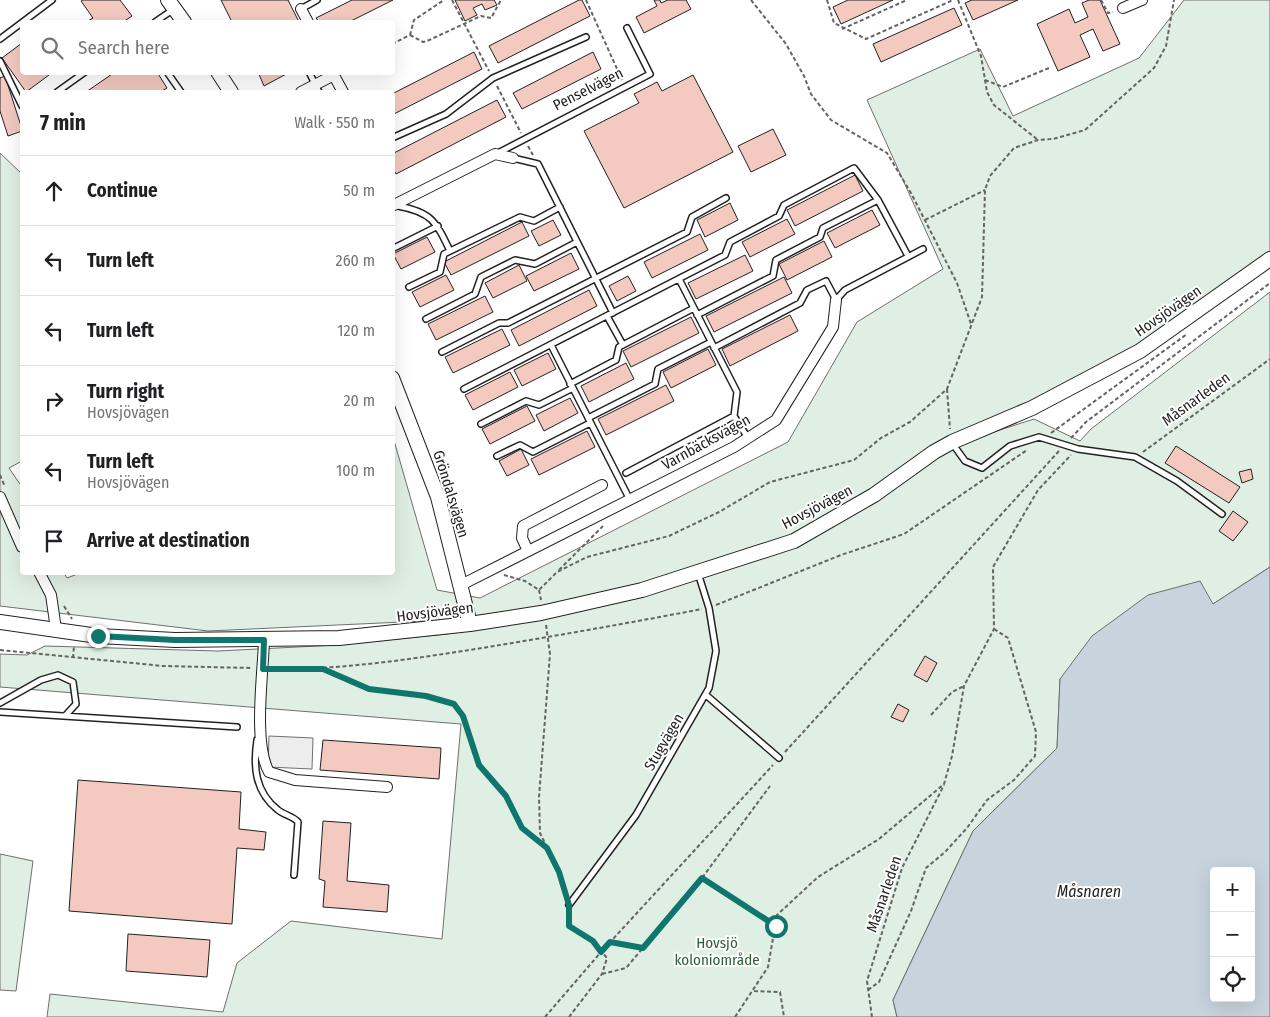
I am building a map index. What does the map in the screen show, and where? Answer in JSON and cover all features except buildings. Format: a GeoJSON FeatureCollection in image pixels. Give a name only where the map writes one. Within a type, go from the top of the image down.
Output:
{"type":"FeatureCollection","features":[{"type":"Feature","properties":{"kind":"street"},"geometry":{"type":"LineString","coordinates":[[1122,8],[1142,0]]}},
{"type":"Feature","properties":{"kind":"street"},"geometry":{"type":"LineString","coordinates":[[171,4],[183,20]]}},
{"type":"Feature","properties":{"kind":"street"},"geometry":{"type":"LineString","coordinates":[[301,9],[307,20]]}},
{"type":"Feature","properties":{"kind":"street"},"geometry":{"type":"LineString","coordinates":[[220,75],[230,90]]}},
{"type":"Feature","properties":{"kind":"street"},"geometry":{"type":"LineString","coordinates":[[317,89],[332,75]]}},
{"type":"Feature","properties":{"kind":"street"},"geometry":{"type":"LineString","coordinates":[[334,75],[342,90]]}},
{"type":"Feature","properties":{"kind":"street"},"geometry":{"type":"LineString","coordinates":[[495,154],[513,158]]}},
{"type":"Feature","properties":{"kind":"street","name":"Penselvägen"},"geometry":{"type":"LineString","coordinates":[[395,205],[495,154]]}},
{"type":"Feature","properties":{"kind":"street","name":"Hovsjövägen"},"geometry":{"type":"LineString","coordinates":[[0,622],[75,632],[175,640],[339,638],[470,624],[541,613],[642,590],[697,570],[794,541],[874,495],[952,442],[1032,408],[1140,351],[1270,259]]}},
{"type":"Feature","properties":{"kind":"street","name":"Varnbäcksvägen"},"geometry":{"type":"LineString","coordinates":[[461,585],[630,500],[748,438],[776,420],[833,327],[836,300]]}},
{"type":"Feature","properties":{"kind":"street","name":"Gröndalsvägen"},"geometry":{"type":"LineString","coordinates":[[395,386],[438,497],[470,624]]}},
{"type":"Feature","properties":{"kind":"street"},"geometry":{"type":"LineString","coordinates":[[528,551],[522,538],[522,526],[602,485]]}},
{"type":"Feature","properties":{"kind":"street"},"geometry":{"type":"LineString","coordinates":[[0,497],[20,542]]}},
{"type":"Feature","properties":{"kind":"street"},"geometry":{"type":"LineString","coordinates":[[41,575],[51,595],[56,629]]}},
{"type":"Feature","properties":{"kind":"street"},"geometry":{"type":"LineString","coordinates":[[264,640],[261,722],[263,753],[269,772],[295,780],[386,787]]}},
{"type":"Feature","properties":{"kind":"lane"},"geometry":{"type":"LineString","coordinates":[[25,20],[52,0]]}},
{"type":"Feature","properties":{"kind":"lane"},"geometry":{"type":"LineString","coordinates":[[301,9],[318,0]]}},
{"type":"Feature","properties":{"kind":"lane"},"geometry":{"type":"LineString","coordinates":[[157,20],[171,4]]}},
{"type":"Feature","properties":{"kind":"lane"},"geometry":{"type":"LineString","coordinates":[[0,39],[20,24]]}},
{"type":"Feature","properties":{"kind":"lane","name":"Penselvägen"},"geometry":{"type":"LineString","coordinates":[[495,154],[650,74],[627,28]]}},
{"type":"Feature","properties":{"kind":"lane"},"geometry":{"type":"LineString","coordinates":[[395,137],[446,114],[493,78],[586,37]]}},
{"type":"Feature","properties":{"kind":"lane"},"geometry":{"type":"LineString","coordinates":[[0,61],[20,102]]}},
{"type":"Feature","properties":{"kind":"lane"},"geometry":{"type":"LineString","coordinates":[[60,90],[81,75]]}},
{"type":"Feature","properties":{"kind":"lane"},"geometry":{"type":"LineString","coordinates":[[169,75],[180,90]]}},
{"type":"Feature","properties":{"kind":"lane"},"geometry":{"type":"LineString","coordinates":[[310,75],[317,89]]}},
{"type":"Feature","properties":{"kind":"lane"},"geometry":{"type":"LineString","coordinates":[[513,158],[538,164],[595,279],[623,345]]}},
{"type":"Feature","properties":{"kind":"lane"},"geometry":{"type":"LineString","coordinates":[[464,389],[725,255],[730,242],[779,216],[784,205],[854,168],[878,200],[908,256]]}},
{"type":"Feature","properties":{"kind":"lane"},"geometry":{"type":"LineString","coordinates":[[442,352],[499,323],[508,323],[687,232],[692,217],[726,198]]}},
{"type":"Feature","properties":{"kind":"lane"},"geometry":{"type":"LineString","coordinates":[[697,315],[773,276],[776,260],[820,237],[823,228],[878,200]]}},
{"type":"Feature","properties":{"kind":"lane"},"geometry":{"type":"LineString","coordinates":[[395,206],[419,209],[438,226],[450,251]]}},
{"type":"Feature","properties":{"kind":"lane"},"geometry":{"type":"LineString","coordinates":[[409,288],[440,272],[444,254],[520,217],[534,221],[560,207]]}},
{"type":"Feature","properties":{"kind":"lane"},"geometry":{"type":"LineString","coordinates":[[395,248],[438,226]]}},
{"type":"Feature","properties":{"kind":"lane"},"geometry":{"type":"LineString","coordinates":[[426,319],[475,294],[482,277],[515,260],[535,264],[577,242]]}},
{"type":"Feature","properties":{"kind":"lane"},"geometry":{"type":"LineString","coordinates":[[714,348],[800,304],[807,290],[826,281],[836,300],[845,290],[923,249]]}},
{"type":"Feature","properties":{"kind":"lane"},"geometry":{"type":"LineString","coordinates":[[679,279],[737,392],[734,416],[748,438]]}},
{"type":"Feature","properties":{"kind":"lane"},"geometry":{"type":"LineString","coordinates":[[481,424],[526,401],[538,405],[616,360],[619,347],[694,308]]}},
{"type":"Feature","properties":{"kind":"lane"},"geometry":{"type":"LineString","coordinates":[[497,456],[520,445],[533,452],[655,384],[658,369],[711,342]]}},
{"type":"Feature","properties":{"kind":"lane"},"geometry":{"type":"LineString","coordinates":[[551,345],[630,500]]}},
{"type":"Feature","properties":{"kind":"lane"},"geometry":{"type":"LineString","coordinates":[[626,472],[734,416]]}},
{"type":"Feature","properties":{"kind":"lane"},"geometry":{"type":"LineString","coordinates":[[952,442],[965,461],[982,468],[1010,446],[1040,437],[1064,446],[1135,458],[1177,481],[1222,514]]}},
{"type":"Feature","properties":{"kind":"lane","name":"Stugvägen"},"geometry":{"type":"LineString","coordinates":[[569,905],[636,815],[706,695],[716,651],[709,608],[697,570]]}},
{"type":"Feature","properties":{"kind":"lane"},"geometry":{"type":"LineString","coordinates":[[0,703],[41,680],[58,675],[73,682],[76,693],[76,704],[65,716]]}},
{"type":"Feature","properties":{"kind":"lane"},"geometry":{"type":"LineString","coordinates":[[706,695],[779,758]]}},
{"type":"Feature","properties":{"kind":"lane"},"geometry":{"type":"LineString","coordinates":[[0,712],[237,727]]}},
{"type":"Feature","properties":{"kind":"lane"},"geometry":{"type":"LineString","coordinates":[[261,722],[256,758],[257,780],[266,799],[298,822],[294,876]]}},
{"type":"Feature","properties":{"kind":"path"},"geometry":{"type":"LineString","coordinates":[[395,42],[410,34],[414,20],[444,0]]}},
{"type":"Feature","properties":{"kind":"path"},"geometry":{"type":"LineString","coordinates":[[410,34],[423,42],[481,16],[491,18],[501,0]]}},
{"type":"Feature","properties":{"kind":"path"},"geometry":{"type":"LineString","coordinates":[[586,0],[626,86]]}},
{"type":"Feature","properties":{"kind":"path"},"geometry":{"type":"LineString","coordinates":[[751,0],[786,44],[804,76],[811,94],[831,120],[887,153],[926,220],[957,283],[971,324]]}},
{"type":"Feature","properties":{"kind":"path"},"geometry":{"type":"LineString","coordinates":[[827,0],[834,23],[842,29],[866,39],[953,0]]}},
{"type":"Feature","properties":{"kind":"path"},"geometry":{"type":"LineString","coordinates":[[842,29],[907,0]]}},
{"type":"Feature","properties":{"kind":"path"},"geometry":{"type":"LineString","coordinates":[[958,0],[981,56],[987,92],[994,105],[1038,140]]}},
{"type":"Feature","properties":{"kind":"path"},"geometry":{"type":"LineString","coordinates":[[1102,0],[1105,8]]}},
{"type":"Feature","properties":{"kind":"path"},"geometry":{"type":"LineString","coordinates":[[952,442],[947,389],[982,297],[985,190],[990,176],[1014,148],[1038,140],[1053,139],[1085,130],[1154,68],[1166,46],[1174,0]]}},
{"type":"Feature","properties":{"kind":"path"},"geometry":{"type":"LineString","coordinates":[[985,80],[1003,87],[1049,68]]}},
{"type":"Feature","properties":{"kind":"path"},"geometry":{"type":"LineString","coordinates":[[926,220],[985,190]]}},
{"type":"Feature","properties":{"kind":"path"},"geometry":{"type":"LineString","coordinates":[[545,1017],[610,942],[1086,422],[1270,283]]}},
{"type":"Feature","properties":{"kind":"path"},"geometry":{"type":"LineString","coordinates":[[0,650],[163,666],[323,669],[433,656],[709,608],[841,555],[904,534],[1043,438],[1188,334]]}},
{"type":"Feature","properties":{"kind":"path","name":"Måsnarleden"},"geometry":{"type":"LineString","coordinates":[[1135,458],[1270,359]]}},
{"type":"Feature","properties":{"kind":"path"},"geometry":{"type":"LineString","coordinates":[[557,572],[587,557],[669,536],[719,512],[770,482],[854,460],[881,438],[910,422],[947,389]]}},
{"type":"Feature","properties":{"kind":"path"},"geometry":{"type":"LineString","coordinates":[[931,715],[952,692],[964,686],[994,629],[993,567],[1038,490],[1062,462],[1078,449]]}},
{"type":"Feature","properties":{"kind":"path"},"geometry":{"type":"LineString","coordinates":[[539,590],[603,526]]}},
{"type":"Feature","properties":{"kind":"path"},"geometry":{"type":"LineString","coordinates":[[493,569],[508,577],[525,581],[539,590],[542,601]]}},
{"type":"Feature","properties":{"kind":"path"},"geometry":{"type":"LineString","coordinates":[[62,600],[68,616],[76,621],[72,658]]}},
{"type":"Feature","properties":{"kind":"path"},"geometry":{"type":"LineString","coordinates":[[546,625],[550,654],[539,798],[540,832],[559,872],[569,905],[569,926],[593,941],[607,958],[602,974],[569,1017]]}},
{"type":"Feature","properties":{"kind":"path"},"geometry":{"type":"LineString","coordinates":[[868,990],[879,982],[910,911],[926,868],[945,852],[967,828],[987,800],[1014,780],[1035,756],[1036,732],[1008,638],[994,629]]}},
{"type":"Feature","properties":{"kind":"path"},"geometry":{"type":"LineString","coordinates":[[323,669],[369,689],[426,696],[454,704],[463,716],[479,765],[506,796],[522,828],[547,848]]}},
{"type":"Feature","properties":{"kind":"path","name":"Måsnarleden"},"geometry":{"type":"LineString","coordinates":[[872,1017],[867,981],[902,868],[944,784],[952,756],[964,686]]}},
{"type":"Feature","properties":{"kind":"path"},"geometry":{"type":"LineString","coordinates":[[735,1017],[754,991],[768,967],[777,915],[818,876],[879,839],[944,784]]}},
{"type":"Feature","properties":{"kind":"path"},"geometry":{"type":"LineString","coordinates":[[602,974],[626,968],[702,878],[770,786]]}},
{"type":"Feature","properties":{"kind":"path"},"geometry":{"type":"LineString","coordinates":[[702,878],[776,926]]}},
{"type":"Feature","properties":{"kind":"path"},"geometry":{"type":"LineString","coordinates":[[610,942],[643,948]]}},
{"type":"Feature","properties":{"kind":"path"},"geometry":{"type":"LineString","coordinates":[[754,991],[780,992],[784,1017]]}},
{"type":"Feature","properties":{"kind":"green space"},"geometry":{"type":"Polygon","coordinates":[[[1184,0],[1270,0],[1270,259],[1139,348],[786,540],[639,584],[538,607],[446,620],[208,631],[0,606],[0,153],[20,172],[20,462],[9,468],[20,484],[20,575],[65,575],[67,578],[75,575],[395,575],[395,444],[437,590],[480,598],[788,442],[857,322],[943,269],[867,100],[980,49],[1013,116],[1139,58],[1184,0]]]}},
{"type":"Feature","properties":{"kind":"green space","name":"Hovsjö koloniområde"},"geometry":{"type":"Polygon","coordinates":[[[1270,292],[1270,567],[1213,604],[1060,679],[1057,748],[973,831],[893,1000],[897,1017],[47,1017],[50,994],[223,1012],[237,963],[291,921],[442,939],[461,724],[0,687],[0,654],[27,655],[45,646],[218,651],[337,645],[447,634],[552,616],[785,548],[953,445],[1034,419],[1080,441],[1091,429],[1270,292]]]}},
{"type":"Feature","properties":{"kind":"green space"},"geometry":{"type":"Polygon","coordinates":[[[0,854],[33,861],[16,991],[0,990],[0,854]]]}},
{"type":"Feature","properties":{"kind":"shaded area"},"geometry":{"type":"Polygon","coordinates":[[[269,736],[313,738],[312,769],[268,767],[269,736]]]}},
{"type":"Feature","properties":{"kind":"water","name":"Måsnaren"},"geometry":{"type":"Polygon","coordinates":[[[1270,567],[1270,1017],[897,1017],[893,1000],[973,831],[1057,748],[1060,679],[1092,636],[1148,595],[1200,581],[1213,604],[1270,567]]]}},
{"type":"Feature","properties":{"kind":"route"},"geometry":{"type":"LineString","coordinates":[[98,636],[175,640],[264,640],[263,669],[323,669],[369,689],[426,696],[454,704],[463,716],[479,765],[506,796],[522,828],[547,848],[559,872],[569,905],[569,926],[593,941],[601,952],[610,942],[643,948],[702,878],[776,926]]}}]}
